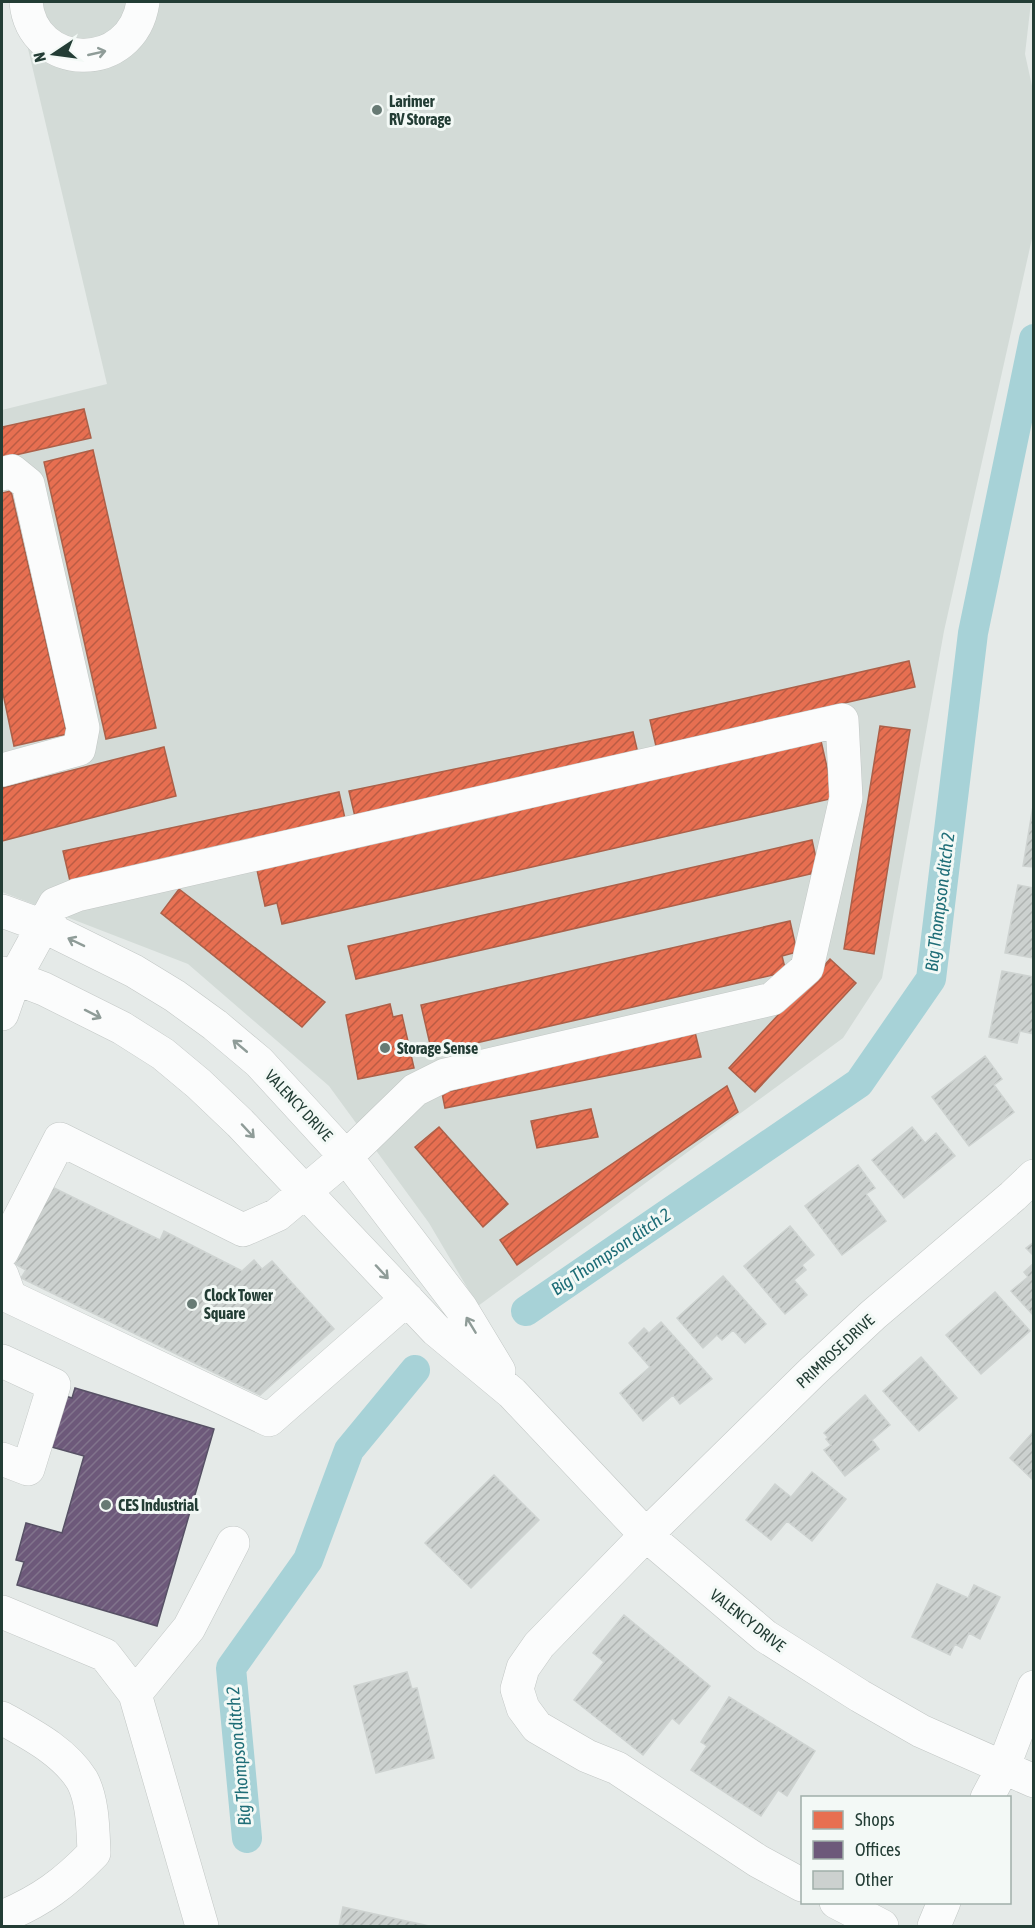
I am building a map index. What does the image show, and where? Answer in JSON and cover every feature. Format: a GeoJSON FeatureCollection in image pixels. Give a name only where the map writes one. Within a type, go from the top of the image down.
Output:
{"type":"FeatureCollection","features":[{"type":"Feature","properties":{"kind":"street"},"geometry":{"type":"LineString","coordinates":[[26,2],[34,28],[47,42],[63,52],[82,56],[100,54],[117,46],[131,33],[141,15],[143,2]]}},
{"type":"Feature","properties":{"kind":"street"},"geometry":{"type":"LineString","coordinates":[[2,474],[12,471],[28,484],[83,728],[79,750],[2,770]]}},
{"type":"Feature","properties":{"kind":"street"},"geometry":{"type":"LineString","coordinates":[[2,1014],[8,975],[43,926],[55,904],[77,895],[842,720],[846,798],[807,968],[772,999],[445,1075],[415,1090],[346,1156],[277,1215],[243,1230],[60,1139],[2,1252]]}},
{"type":"Feature","properties":{"kind":"street","name":"VALENCY DRIVE"},"geometry":{"type":"LineString","coordinates":[[2,911],[43,926],[134,970],[215,1025],[259,1062],[346,1156],[461,1308],[512,1393]]}},
{"type":"Feature","properties":{"kind":"street","name":"VALENCY DRIVE"},"geometry":{"type":"LineString","coordinates":[[8,975],[122,1028],[163,1054],[240,1123],[436,1330],[512,1393],[646,1535],[765,1636],[904,1721],[1034,1781]]}},
{"type":"Feature","properties":{"kind":"street","name":"PRIMROSE DRIVE"},"geometry":{"type":"LineString","coordinates":[[801,1884],[758,1861],[617,1768],[587,1756],[537,1727],[523,1708],[517,1689],[523,1668],[539,1645],[646,1535],[850,1337],[1034,1176]]}},
{"type":"Feature","properties":{"kind":"street"},"geometry":{"type":"LineString","coordinates":[[2,1275],[10,1297],[269,1420],[407,1299]]}},
{"type":"Feature","properties":{"kind":"street"},"geometry":{"type":"LineString","coordinates":[[2,1361],[54,1385],[28,1469],[2,1459]]}},
{"type":"Feature","properties":{"kind":"street"},"geometry":{"type":"LineString","coordinates":[[135,1694],[189,1628],[232,1543]]}},
{"type":"Feature","properties":{"kind":"street"},"geometry":{"type":"LineString","coordinates":[[2,1612],[105,1655],[135,1694],[202,1926]]}},
{"type":"Feature","properties":{"kind":"street"},"geometry":{"type":"LineString","coordinates":[[988,1796],[1002,1768],[1034,1687]]}},
{"type":"Feature","properties":{"kind":"street"},"geometry":{"type":"LineString","coordinates":[[2,1718],[58,1752],[82,1780],[92,1814],[94,1853],[69,1878],[28,1906],[2,1917]]}},
{"type":"Feature","properties":{"kind":"street"},"geometry":{"type":"LineString","coordinates":[[840,1904],[882,1926]]}},
{"type":"Feature","properties":{"kind":"street"},"geometry":{"type":"LineString","coordinates":[[934,1926],[943,1904]]}},
{"type":"Feature","properties":{"kind":"shaded area"},"geometry":{"type":"Polygon","coordinates":[[[17,2],[1031,2],[1025,54],[1034,95],[1033,234],[944,631],[882,978],[843,1038],[478,1306],[429,1223],[329,1086],[188,964],[2,892],[2,410],[107,384],[17,2]]]}},
{"type":"Feature","properties":{"kind":"building: Shops"},"geometry":{"type":"Polygon","coordinates":[[[84,409],[91,438],[2,458],[2,427],[84,409]]]}},
{"type":"Feature","properties":{"kind":"building: Shops"},"geometry":{"type":"Polygon","coordinates":[[[93,450],[156,728],[106,739],[44,462],[93,450]]]}},
{"type":"Feature","properties":{"kind":"building: Shops"},"geometry":{"type":"Polygon","coordinates":[[[11,491],[67,734],[14,746],[2,689],[2,493],[11,491]]]}},
{"type":"Feature","properties":{"kind":"building: Shops"},"geometry":{"type":"Polygon","coordinates":[[[909,661],[915,687],[656,746],[650,720],[909,661]]]}},
{"type":"Feature","properties":{"kind":"building: Shops"},"geometry":{"type":"Polygon","coordinates":[[[880,726],[910,730],[874,954],[844,949],[880,726]]]}},
{"type":"Feature","properties":{"kind":"building: Shops"},"geometry":{"type":"Polygon","coordinates":[[[633,732],[640,762],[356,821],[349,791],[633,732]]]}},
{"type":"Feature","properties":{"kind":"building: Shops"},"geometry":{"type":"Polygon","coordinates":[[[821,741],[834,798],[282,924],[277,903],[265,906],[257,870],[821,741]]]}},
{"type":"Feature","properties":{"kind":"building: Shops"},"geometry":{"type":"Polygon","coordinates":[[[164,747],[176,796],[2,841],[2,788],[164,747]]]}},
{"type":"Feature","properties":{"kind":"building: Shops"},"geometry":{"type":"Polygon","coordinates":[[[339,792],[346,823],[70,881],[63,851],[339,792]]]}},
{"type":"Feature","properties":{"kind":"building: Shops"},"geometry":{"type":"Polygon","coordinates":[[[812,840],[819,872],[356,979],[348,946],[812,840]]]}},
{"type":"Feature","properties":{"kind":"building: Shops"},"geometry":{"type":"Polygon","coordinates":[[[179,889],[325,1002],[302,1027],[161,913],[179,889]]]}},
{"type":"Feature","properties":{"kind":"building: Shops"},"geometry":{"type":"Polygon","coordinates":[[[790,921],[797,952],[782,956],[786,972],[432,1053],[421,1005],[790,921]]]}},
{"type":"Feature","properties":{"kind":"building: Shops"},"geometry":{"type":"Polygon","coordinates":[[[830,959],[856,983],[755,1092],[729,1068],[830,959]]]}},
{"type":"Feature","properties":{"kind":"building: Shops"},"geometry":{"type":"Polygon","coordinates":[[[390,1004],[393,1017],[402,1015],[414,1068],[358,1079],[346,1015],[390,1004]]]}},
{"type":"Feature","properties":{"kind":"building: Shops"},"geometry":{"type":"Polygon","coordinates":[[[694,1028],[701,1057],[445,1108],[442,1093],[462,1089],[459,1076],[694,1028]]]}},
{"type":"Feature","properties":{"kind":"building: Shops"},"geometry":{"type":"Polygon","coordinates":[[[727,1086],[738,1112],[517,1265],[500,1240],[727,1086]]]}},
{"type":"Feature","properties":{"kind":"building: Shops"},"geometry":{"type":"Polygon","coordinates":[[[591,1109],[598,1137],[537,1148],[531,1121],[591,1109]]]}},
{"type":"Feature","properties":{"kind":"building: Shops"},"geometry":{"type":"Polygon","coordinates":[[[439,1127],[508,1204],[483,1227],[415,1147],[439,1127]]]}},
{"type":"Feature","properties":{"kind":"building: Offices"},"geometry":{"type":"Polygon","coordinates":[[[75,1388],[214,1429],[157,1626],[17,1585],[24,1562],[16,1560],[26,1523],[62,1533],[84,1456],[48,1446],[62,1395],[72,1398],[75,1388]]]}},
{"type":"Feature","properties":{"kind":"building: Other"},"geometry":{"type":"Polygon","coordinates":[[[1034,800],[1034,867],[1023,866],[1034,800]]]}},
{"type":"Feature","properties":{"kind":"building: Other"},"geometry":{"type":"Polygon","coordinates":[[[1018,885],[1034,888],[1034,958],[1005,953],[1018,885]]]}},
{"type":"Feature","properties":{"kind":"building: Other"},"geometry":{"type":"Polygon","coordinates":[[[1002,971],[1034,977],[1034,1034],[1020,1031],[1017,1043],[989,1037],[1002,971]]]}},
{"type":"Feature","properties":{"kind":"building: Other"},"geometry":{"type":"Polygon","coordinates":[[[985,1056],[1002,1079],[994,1085],[1014,1112],[969,1146],[932,1097],[985,1056]]]}},
{"type":"Feature","properties":{"kind":"building: Other"},"geometry":{"type":"Polygon","coordinates":[[[912,1127],[925,1143],[936,1133],[955,1156],[904,1198],[872,1160],[912,1127]]]}},
{"type":"Feature","properties":{"kind":"building: Other"},"geometry":{"type":"Polygon","coordinates":[[[858,1165],[875,1188],[866,1194],[886,1221],[842,1255],[805,1206],[858,1165]]]}},
{"type":"Feature","properties":{"kind":"building: Other","name":"Clock Tower Square"},"geometry":{"type":"Polygon","coordinates":[[[52,1187],[160,1240],[164,1231],[242,1271],[254,1260],[262,1269],[272,1261],[334,1329],[260,1395],[21,1278],[26,1270],[15,1264],[52,1187]]]}},
{"type":"Feature","properties":{"kind":"building: Other"},"geometry":{"type":"Polygon","coordinates":[[[790,1226],[814,1255],[802,1265],[806,1270],[794,1280],[807,1295],[785,1314],[744,1266],[790,1226]]]}},
{"type":"Feature","properties":{"kind":"building: Other"},"geometry":{"type":"Polygon","coordinates":[[[1034,1242],[1034,1256],[1026,1248],[1034,1242]]]}},
{"type":"Feature","properties":{"kind":"building: Other"},"geometry":{"type":"Polygon","coordinates":[[[1034,1263],[1034,1316],[1011,1291],[1028,1277],[1024,1272],[1034,1263]]]}},
{"type":"Feature","properties":{"kind":"building: Other"},"geometry":{"type":"Polygon","coordinates":[[[723,1276],[766,1324],[745,1343],[733,1330],[722,1340],[717,1335],[703,1348],[677,1318],[723,1276]]]}},
{"type":"Feature","properties":{"kind":"building: Other"},"geometry":{"type":"Polygon","coordinates":[[[995,1292],[1030,1331],[981,1374],[946,1335],[995,1292]]]}},
{"type":"Feature","properties":{"kind":"building: Other"},"geometry":{"type":"Polygon","coordinates":[[[661,1322],[712,1379],[680,1404],[673,1395],[643,1421],[620,1393],[650,1367],[629,1343],[644,1328],[649,1333],[661,1322]]]}},
{"type":"Feature","properties":{"kind":"building: Other"},"geometry":{"type":"Polygon","coordinates":[[[921,1357],[957,1398],[919,1431],[883,1391],[921,1357]]]}},
{"type":"Feature","properties":{"kind":"building: Other"},"geometry":{"type":"Polygon","coordinates":[[[865,1395],[890,1425],[872,1440],[879,1449],[845,1476],[824,1450],[831,1445],[824,1433],[865,1395]]]}},
{"type":"Feature","properties":{"kind":"building: Other"},"geometry":{"type":"Polygon","coordinates":[[[1034,1431],[1034,1481],[1010,1458],[1034,1431]]]}},
{"type":"Feature","properties":{"kind":"building: Other"},"geometry":{"type":"Polygon","coordinates":[[[812,1472],[846,1499],[812,1541],[787,1521],[771,1540],[746,1520],[775,1484],[791,1497],[812,1472]]]}},
{"type":"Feature","properties":{"kind":"building: Other"},"geometry":{"type":"Polygon","coordinates":[[[494,1475],[539,1520],[471,1588],[425,1543],[494,1475]]]}},
{"type":"Feature","properties":{"kind":"building: Other"},"geometry":{"type":"Polygon","coordinates":[[[937,1584],[968,1598],[974,1585],[1000,1597],[980,1639],[969,1633],[962,1648],[955,1644],[950,1655],[912,1637],[937,1584]]]}},
{"type":"Feature","properties":{"kind":"building: Other"},"geometry":{"type":"Polygon","coordinates":[[[624,1615],[710,1686],[679,1724],[672,1718],[643,1755],[574,1700],[604,1662],[593,1653],[624,1615]]]}},
{"type":"Feature","properties":{"kind":"building: Other"},"geometry":{"type":"Polygon","coordinates":[[[407,1672],[412,1689],[417,1688],[434,1758],[376,1773],[354,1686],[407,1672]]]}},
{"type":"Feature","properties":{"kind":"building: Other"},"geometry":{"type":"Polygon","coordinates":[[[729,1697],[815,1751],[787,1796],[778,1790],[761,1816],[691,1770],[707,1746],[701,1742],[729,1697]]]}},
{"type":"Feature","properties":{"kind":"building: Other"},"geometry":{"type":"Polygon","coordinates":[[[343,1907],[429,1926],[339,1926],[343,1907]]]}},
{"type":"Feature","properties":{"kind":"waterway","name":"Big Thompson ditch 2"},"geometry":{"type":"LineString","coordinates":[[526,1311],[859,1083],[931,979],[973,633],[1034,339]]}},
{"type":"Feature","properties":{"kind":"waterway","name":"Big Thompson ditch 2"},"geometry":{"type":"LineString","coordinates":[[247,1838],[231,1668],[308,1560],[349,1450],[415,1370]]}},
{"type":"Feature","properties":{"kind":"place","name":"Larimer RV Storage"},"geometry":{"type":"Point","coordinates":[377,110]}},
{"type":"Feature","properties":{"kind":"place","name":"Storage Sense"},"geometry":{"type":"Point","coordinates":[385,1048]}},
{"type":"Feature","properties":{"kind":"place","name":"Clock Tower Square"},"geometry":{"type":"Point","coordinates":[192,1304]}},
{"type":"Feature","properties":{"kind":"place","name":"CES Industrial"},"geometry":{"type":"Point","coordinates":[106,1505]}}]}
